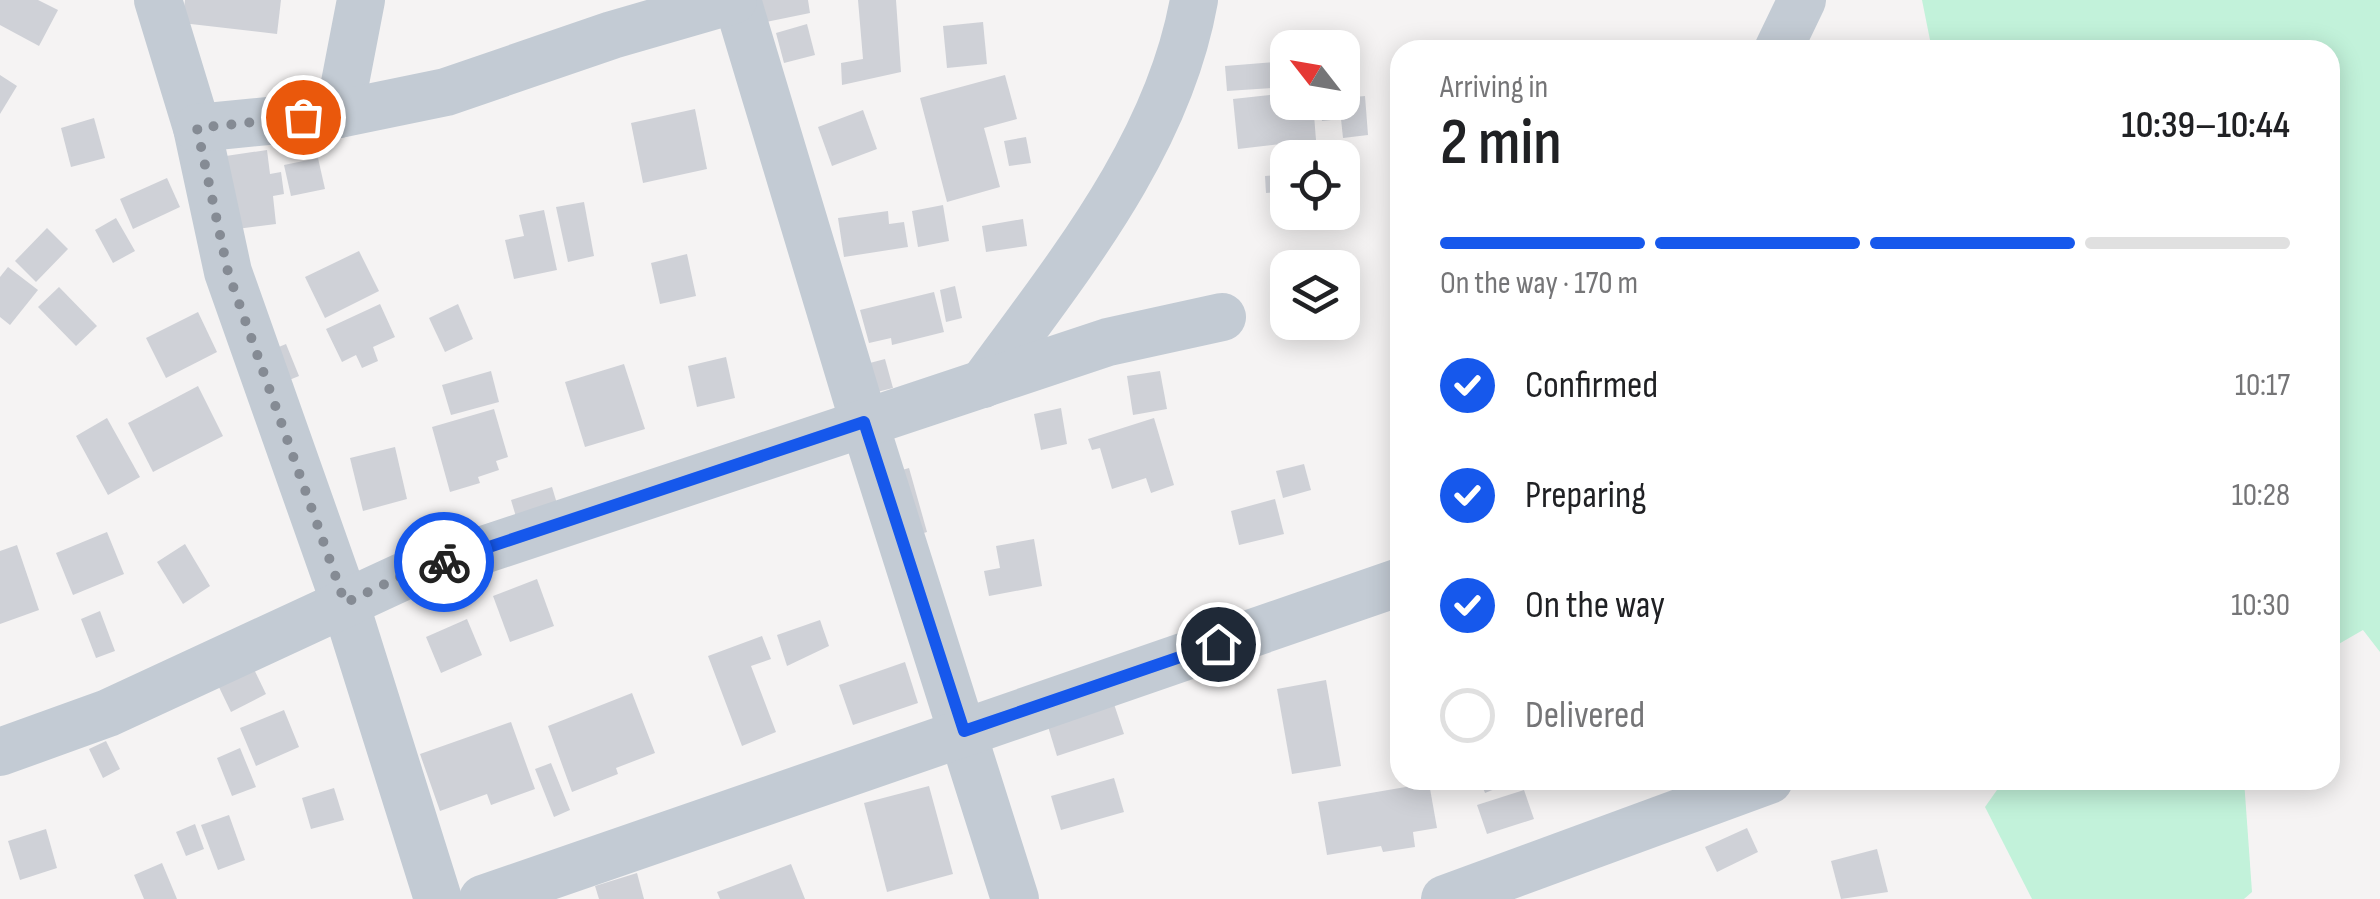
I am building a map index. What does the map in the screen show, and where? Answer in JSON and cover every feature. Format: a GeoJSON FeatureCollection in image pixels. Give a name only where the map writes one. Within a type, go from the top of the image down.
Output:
{"type":"FeatureCollection","features":[{"type":"Feature","properties":{"kind":"street"},"geometry":{"type":"LineString","coordinates":[[158,0],[197,128],[228,272],[345,603],[438,899]]}},
{"type":"Feature","properties":{"kind":"street"},"geometry":{"type":"LineString","coordinates":[[338,114],[361,0]]}},
{"type":"Feature","properties":{"kind":"street"},"geometry":{"type":"LineString","coordinates":[[197,128],[338,114],[446,92],[612,35],[735,0],[1015,899]]}},
{"type":"Feature","properties":{"kind":"street"},"geometry":{"type":"LineString","coordinates":[[984,384],[1099,224],[1151,130],[1190,22],[1194,0]]}},
{"type":"Feature","properties":{"kind":"street"},"geometry":{"type":"LineString","coordinates":[[1783,40],[1802,0]]}},
{"type":"Feature","properties":{"kind":"street"},"geometry":{"type":"LineString","coordinates":[[0,752],[108,713],[402,576],[1108,342],[1222,317]]}},
{"type":"Feature","properties":{"kind":"street"},"geometry":{"type":"LineString","coordinates":[[483,899],[1390,585]]}},
{"type":"Feature","properties":{"kind":"street"},"geometry":{"type":"LineString","coordinates":[[1446,899],[1742,790]]}},
{"type":"Feature","properties":{"kind":"green space"},"geometry":{"type":"Polygon","coordinates":[[[1922,0],[2380,0],[2380,652],[2363,630],[2340,643],[2340,40],[1930,40],[1922,0]]]}},
{"type":"Feature","properties":{"kind":"green space"},"geometry":{"type":"Polygon","coordinates":[[[1997,790],[2245,790],[2252,892],[2244,899],[2032,899],[1985,807],[1997,790]]]}},
{"type":"Feature","properties":{"kind":"building"},"geometry":{"type":"Polygon","coordinates":[[[0,0],[38,0],[58,10],[39,46],[0,25],[0,0]]]}},
{"type":"Feature","properties":{"kind":"building"},"geometry":{"type":"Polygon","coordinates":[[[185,0],[281,0],[277,34],[182,23],[185,0]]]}},
{"type":"Feature","properties":{"kind":"building"},"geometry":{"type":"Polygon","coordinates":[[[761,0],[808,0],[810,13],[766,22],[761,0]]]}},
{"type":"Feature","properties":{"kind":"building"},"geometry":{"type":"Polygon","coordinates":[[[858,0],[896,0],[901,72],[842,85],[841,63],[863,59],[858,0]]]}},
{"type":"Feature","properties":{"kind":"building"},"geometry":{"type":"Polygon","coordinates":[[[983,22],[987,64],[947,68],[943,26],[983,22]]]}},
{"type":"Feature","properties":{"kind":"building"},"geometry":{"type":"Polygon","coordinates":[[[807,24],[815,55],[784,63],[776,33],[807,24]]]}},
{"type":"Feature","properties":{"kind":"building"},"geometry":{"type":"Polygon","coordinates":[[[1270,62],[1270,88],[1227,91],[1225,66],[1270,62]]]}},
{"type":"Feature","properties":{"kind":"building"},"geometry":{"type":"Polygon","coordinates":[[[0,75],[17,86],[0,114],[0,75]]]}},
{"type":"Feature","properties":{"kind":"building"},"geometry":{"type":"Polygon","coordinates":[[[1005,75],[1017,119],[984,128],[1000,187],[947,202],[920,98],[1005,75]]]}},
{"type":"Feature","properties":{"kind":"building"},"geometry":{"type":"Polygon","coordinates":[[[1270,95],[1270,120],[1314,120],[1316,140],[1270,140],[1270,145],[1238,149],[1233,99],[1270,95]]]}},
{"type":"Feature","properties":{"kind":"building"},"geometry":{"type":"Polygon","coordinates":[[[1360,96],[1365,96],[1368,135],[1343,138],[1341,120],[1360,120],[1360,96]]]}},
{"type":"Feature","properties":{"kind":"building"},"geometry":{"type":"Polygon","coordinates":[[[695,109],[707,169],[643,183],[631,123],[695,109]]]}},
{"type":"Feature","properties":{"kind":"building"},"geometry":{"type":"Polygon","coordinates":[[[863,110],[877,149],[832,166],[818,127],[863,110]]]}},
{"type":"Feature","properties":{"kind":"building"},"geometry":{"type":"Polygon","coordinates":[[[94,118],[105,158],[71,167],[61,128],[94,118]]]}},
{"type":"Feature","properties":{"kind":"building"},"geometry":{"type":"Polygon","coordinates":[[[1026,137],[1031,163],[1009,166],[1004,141],[1026,137]]]}},
{"type":"Feature","properties":{"kind":"building"},"geometry":{"type":"Polygon","coordinates":[[[267,150],[270,174],[281,172],[284,194],[273,196],[276,224],[229,230],[219,157],[267,150]]]}},
{"type":"Feature","properties":{"kind":"building"},"geometry":{"type":"Polygon","coordinates":[[[318,158],[325,189],[291,196],[284,165],[318,158]]]}},
{"type":"Feature","properties":{"kind":"building"},"geometry":{"type":"Polygon","coordinates":[[[1265,176],[1270,176],[1270,193],[1266,193],[1265,176]]]}},
{"type":"Feature","properties":{"kind":"building"},"geometry":{"type":"Polygon","coordinates":[[[167,178],[180,207],[133,229],[120,199],[167,178]]]}},
{"type":"Feature","properties":{"kind":"building"},"geometry":{"type":"Polygon","coordinates":[[[584,202],[594,256],[568,262],[556,207],[584,202]]]}},
{"type":"Feature","properties":{"kind":"building"},"geometry":{"type":"Polygon","coordinates":[[[943,205],[949,241],[918,247],[912,211],[943,205]]]}},
{"type":"Feature","properties":{"kind":"building"},"geometry":{"type":"Polygon","coordinates":[[[544,210],[557,270],[514,279],[505,240],[524,236],[519,215],[544,210]]]}},
{"type":"Feature","properties":{"kind":"building"},"geometry":{"type":"Polygon","coordinates":[[[888,211],[889,224],[904,222],[908,247],[844,257],[838,218],[888,211]]]}},
{"type":"Feature","properties":{"kind":"building"},"geometry":{"type":"Polygon","coordinates":[[[116,218],[135,251],[113,263],[95,230],[116,218]]]}},
{"type":"Feature","properties":{"kind":"building"},"geometry":{"type":"Polygon","coordinates":[[[1023,219],[1027,246],[986,252],[982,226],[1023,219]]]}},
{"type":"Feature","properties":{"kind":"building"},"geometry":{"type":"Polygon","coordinates":[[[47,228],[68,249],[36,282],[15,261],[47,228]]]}},
{"type":"Feature","properties":{"kind":"building"},"geometry":{"type":"Polygon","coordinates":[[[359,251],[379,291],[325,318],[305,277],[359,251]]]}},
{"type":"Feature","properties":{"kind":"building"},"geometry":{"type":"Polygon","coordinates":[[[687,254],[696,296],[660,304],[651,263],[687,254]]]}},
{"type":"Feature","properties":{"kind":"building"},"geometry":{"type":"Polygon","coordinates":[[[8,267],[38,290],[10,325],[0,317],[0,277],[8,267]]]}},
{"type":"Feature","properties":{"kind":"building"},"geometry":{"type":"Polygon","coordinates":[[[955,286],[962,318],[946,322],[940,290],[955,286]]]}},
{"type":"Feature","properties":{"kind":"building"},"geometry":{"type":"Polygon","coordinates":[[[59,287],[97,326],[76,346],[38,307],[59,287]]]}},
{"type":"Feature","properties":{"kind":"building"},"geometry":{"type":"Polygon","coordinates":[[[934,292],[944,332],[892,345],[891,338],[869,343],[860,310],[934,292]]]}},
{"type":"Feature","properties":{"kind":"building"},"geometry":{"type":"Polygon","coordinates":[[[380,304],[395,337],[373,347],[378,361],[362,368],[356,355],[342,362],[326,329],[380,304]]]}},
{"type":"Feature","properties":{"kind":"building"},"geometry":{"type":"Polygon","coordinates":[[[458,304],[473,339],[445,352],[429,318],[458,304]]]}},
{"type":"Feature","properties":{"kind":"building"},"geometry":{"type":"Polygon","coordinates":[[[198,312],[217,352],[166,378],[146,338],[198,312]]]}},
{"type":"Feature","properties":{"kind":"building"},"geometry":{"type":"Polygon","coordinates":[[[286,344],[299,376],[282,383],[269,351],[286,344]]]}},
{"type":"Feature","properties":{"kind":"building"},"geometry":{"type":"Polygon","coordinates":[[[726,357],[735,398],[697,407],[688,366],[726,357]]]}},
{"type":"Feature","properties":{"kind":"building"},"geometry":{"type":"Polygon","coordinates":[[[885,359],[893,388],[873,393],[866,364],[885,359]]]}},
{"type":"Feature","properties":{"kind":"building"},"geometry":{"type":"Polygon","coordinates":[[[624,364],[645,429],[585,447],[565,382],[624,364]]]}},
{"type":"Feature","properties":{"kind":"building"},"geometry":{"type":"Polygon","coordinates":[[[491,371],[499,402],[451,415],[442,385],[491,371]]]}},
{"type":"Feature","properties":{"kind":"building"},"geometry":{"type":"Polygon","coordinates":[[[1160,371],[1167,409],[1133,415],[1127,376],[1160,371]]]}},
{"type":"Feature","properties":{"kind":"building"},"geometry":{"type":"Polygon","coordinates":[[[198,386],[223,436],[153,472],[128,423],[198,386]]]}},
{"type":"Feature","properties":{"kind":"building"},"geometry":{"type":"Polygon","coordinates":[[[1061,408],[1067,444],[1041,450],[1034,414],[1061,408]]]}},
{"type":"Feature","properties":{"kind":"building"},"geometry":{"type":"Polygon","coordinates":[[[494,409],[508,457],[496,461],[499,470],[478,477],[480,483],[450,492],[432,427],[494,409]]]}},
{"type":"Feature","properties":{"kind":"building"},"geometry":{"type":"Polygon","coordinates":[[[107,418],[140,477],[108,495],[76,436],[107,418]]]}},
{"type":"Feature","properties":{"kind":"building"},"geometry":{"type":"Polygon","coordinates":[[[1154,418],[1174,485],[1151,493],[1146,478],[1112,489],[1100,448],[1092,450],[1088,439],[1154,418]]]}},
{"type":"Feature","properties":{"kind":"building"},"geometry":{"type":"Polygon","coordinates":[[[395,447],[407,499],[363,511],[350,458],[395,447]]]}},
{"type":"Feature","properties":{"kind":"building"},"geometry":{"type":"Polygon","coordinates":[[[1304,464],[1311,490],[1283,498],[1276,471],[1304,464]]]}},
{"type":"Feature","properties":{"kind":"building"},"geometry":{"type":"Polygon","coordinates":[[[909,468],[927,532],[904,539],[885,475],[909,468]]]}},
{"type":"Feature","properties":{"kind":"building"},"geometry":{"type":"Polygon","coordinates":[[[552,487],[558,507],[517,520],[511,500],[552,487]]]}},
{"type":"Feature","properties":{"kind":"building"},"geometry":{"type":"Polygon","coordinates":[[[1275,499],[1284,534],[1239,545],[1231,511],[1275,499]]]}},
{"type":"Feature","properties":{"kind":"building"},"geometry":{"type":"Polygon","coordinates":[[[107,532],[124,574],[73,595],[56,553],[107,532]]]}},
{"type":"Feature","properties":{"kind":"building"},"geometry":{"type":"Polygon","coordinates":[[[1034,539],[1042,586],[989,596],[984,571],[1000,568],[996,546],[1034,539]]]}},
{"type":"Feature","properties":{"kind":"building"},"geometry":{"type":"Polygon","coordinates":[[[185,544],[210,586],[183,604],[157,562],[185,544]]]}},
{"type":"Feature","properties":{"kind":"building"},"geometry":{"type":"Polygon","coordinates":[[[17,545],[39,610],[0,624],[0,551],[17,545]]]}},
{"type":"Feature","properties":{"kind":"building"},"geometry":{"type":"Polygon","coordinates":[[[537,579],[554,626],[510,642],[493,596],[537,579]]]}},
{"type":"Feature","properties":{"kind":"building"},"geometry":{"type":"Polygon","coordinates":[[[100,611],[115,651],[96,658],[81,619],[100,611]]]}},
{"type":"Feature","properties":{"kind":"building"},"geometry":{"type":"Polygon","coordinates":[[[467,619],[482,655],[441,673],[426,637],[467,619]]]}},
{"type":"Feature","properties":{"kind":"building"},"geometry":{"type":"Polygon","coordinates":[[[820,620],[829,646],[787,666],[777,635],[820,620]]]}},
{"type":"Feature","properties":{"kind":"building"},"geometry":{"type":"Polygon","coordinates":[[[762,636],[771,659],[751,666],[776,732],[742,746],[708,656],[762,636]]]}},
{"type":"Feature","properties":{"kind":"building"},"geometry":{"type":"Polygon","coordinates":[[[905,662],[918,703],[853,725],[839,685],[905,662]]]}},
{"type":"Feature","properties":{"kind":"building"},"geometry":{"type":"Polygon","coordinates":[[[251,663],[266,694],[231,712],[216,681],[251,663]]]}},
{"type":"Feature","properties":{"kind":"building"},"geometry":{"type":"Polygon","coordinates":[[[1326,680],[1341,766],[1292,774],[1277,689],[1326,680]]]}},
{"type":"Feature","properties":{"kind":"building"},"geometry":{"type":"Polygon","coordinates":[[[1109,689],[1124,734],[1057,756],[1043,710],[1109,689]]]}},
{"type":"Feature","properties":{"kind":"building"},"geometry":{"type":"Polygon","coordinates":[[[632,693],[655,753],[616,768],[618,774],[572,792],[548,726],[632,693]]]}},
{"type":"Feature","properties":{"kind":"building"},"geometry":{"type":"Polygon","coordinates":[[[284,710],[299,747],[256,766],[240,728],[284,710]]]}},
{"type":"Feature","properties":{"kind":"building"},"geometry":{"type":"Polygon","coordinates":[[[511,722],[535,789],[491,805],[487,794],[440,811],[420,754],[511,722]]]}},
{"type":"Feature","properties":{"kind":"building"},"geometry":{"type":"Polygon","coordinates":[[[106,741],[120,769],[103,778],[89,749],[106,741]]]}},
{"type":"Feature","properties":{"kind":"building"},"geometry":{"type":"Polygon","coordinates":[[[240,748],[256,787],[232,796],[217,758],[240,748]]]}},
{"type":"Feature","properties":{"kind":"building"},"geometry":{"type":"Polygon","coordinates":[[[551,763],[570,810],[554,817],[535,769],[551,763]]]}},
{"type":"Feature","properties":{"kind":"building"},"geometry":{"type":"Polygon","coordinates":[[[1114,778],[1124,812],[1061,830],[1051,796],[1114,778]]]}},
{"type":"Feature","properties":{"kind":"building"},"geometry":{"type":"Polygon","coordinates":[[[929,786],[953,874],[887,892],[864,803],[929,786]]]}},
{"type":"Feature","properties":{"kind":"building"},"geometry":{"type":"Polygon","coordinates":[[[334,788],[344,820],[311,829],[302,798],[334,788]]]}},
{"type":"Feature","properties":{"kind":"building"},"geometry":{"type":"Polygon","coordinates":[[[1390,790],[1430,790],[1437,828],[1413,832],[1415,847],[1383,852],[1381,846],[1327,855],[1318,802],[1390,790]]]}},
{"type":"Feature","properties":{"kind":"building"},"geometry":{"type":"Polygon","coordinates":[[[1524,790],[1534,819],[1487,834],[1477,805],[1524,790]]]}},
{"type":"Feature","properties":{"kind":"building"},"geometry":{"type":"Polygon","coordinates":[[[229,815],[245,860],[218,870],[201,825],[229,815]]]}},
{"type":"Feature","properties":{"kind":"building"},"geometry":{"type":"Polygon","coordinates":[[[195,824],[204,849],[186,856],[176,832],[195,824]]]}},
{"type":"Feature","properties":{"kind":"building"},"geometry":{"type":"Polygon","coordinates":[[[1747,828],[1758,852],[1717,872],[1705,847],[1747,828]]]}},
{"type":"Feature","properties":{"kind":"building"},"geometry":{"type":"Polygon","coordinates":[[[46,829],[57,868],[20,880],[8,841],[46,829]]]}},
{"type":"Feature","properties":{"kind":"building"},"geometry":{"type":"Polygon","coordinates":[[[1877,849],[1888,892],[1841,899],[1831,861],[1877,849]]]}},
{"type":"Feature","properties":{"kind":"building"},"geometry":{"type":"Polygon","coordinates":[[[162,863],[177,899],[144,899],[134,875],[162,863]]]}},
{"type":"Feature","properties":{"kind":"building"},"geometry":{"type":"Polygon","coordinates":[[[791,864],[805,899],[720,899],[717,892],[791,864]]]}},
{"type":"Feature","properties":{"kind":"building"},"geometry":{"type":"Polygon","coordinates":[[[637,873],[644,899],[599,899],[595,886],[637,873]]]}},
{"type":"Feature","properties":{"kind":"way so far"},"geometry":{"type":"LineString","coordinates":[[303,117],[197,128],[228,272],[345,603],[402,576],[444,562]]}},
{"type":"Feature","properties":{"kind":"route"},"geometry":{"type":"LineString","coordinates":[[444,562],[864,422],[964,731],[1218,644]]}}]}
